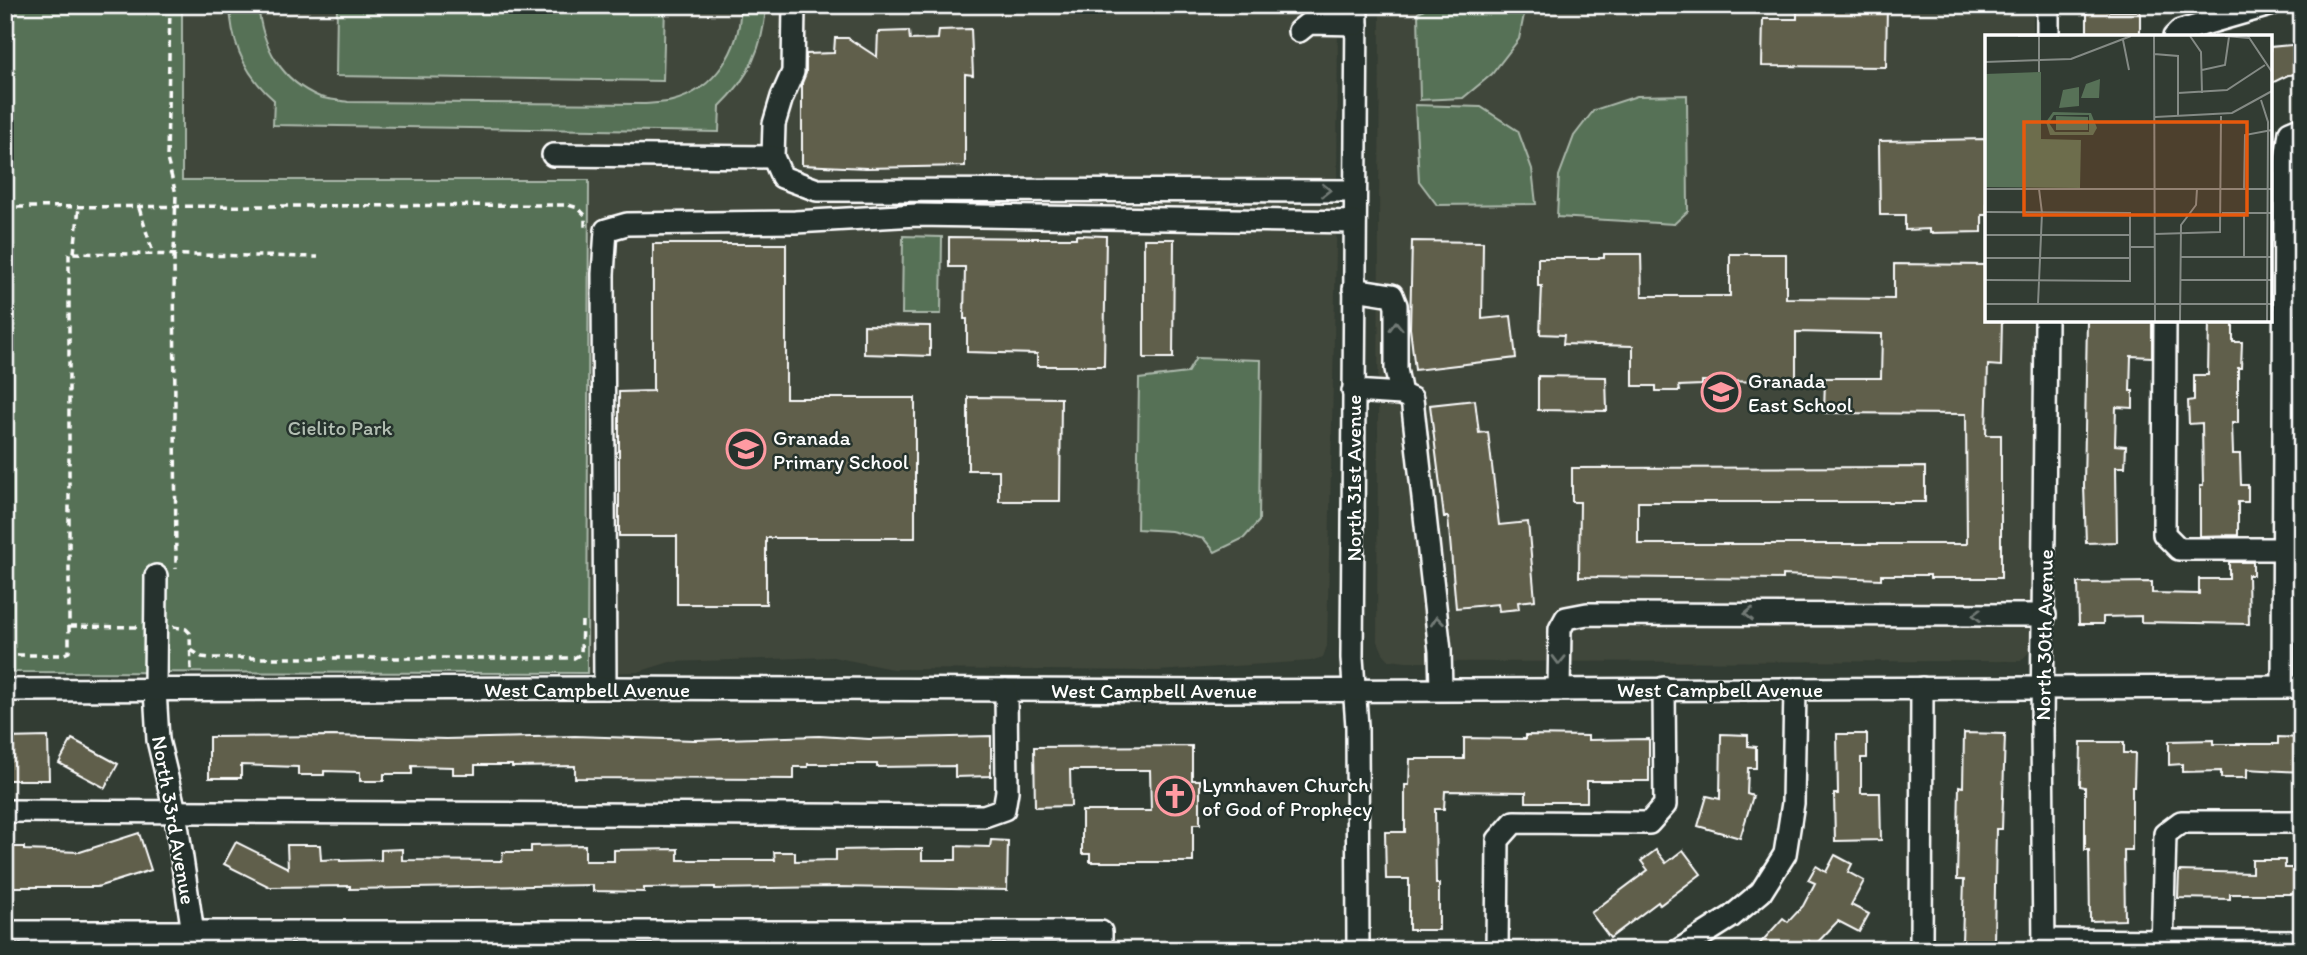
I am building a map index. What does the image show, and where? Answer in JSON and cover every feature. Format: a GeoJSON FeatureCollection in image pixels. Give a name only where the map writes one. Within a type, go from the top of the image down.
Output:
{"type":"FeatureCollection","features":[{"type":"Feature","properties":{"kind":"street"},"geometry":{"type":"LineString","coordinates":[[794,5],[793,72],[782,97],[775,124],[773,157],[782,177],[817,190],[1355,191]]}},
{"type":"Feature","properties":{"kind":"street"},"geometry":{"type":"LineString","coordinates":[[2048,5],[2048,35]]}},
{"type":"Feature","properties":{"kind":"street"},"geometry":{"type":"LineString","coordinates":[[2176,35],[2180,31],[2270,5]]}},
{"type":"Feature","properties":{"kind":"street"},"geometry":{"type":"LineString","coordinates":[[1299,31],[1309,23],[1357,14]]}},
{"type":"Feature","properties":{"kind":"street","name":"North 31st Avenue"},"geometry":{"type":"LineString","coordinates":[[1357,14],[1352,658],[1357,726],[1358,950]]}},
{"type":"Feature","properties":{"kind":"street"},"geometry":{"type":"LineString","coordinates":[[2293,686],[2293,549],[2285,166],[2296,130]]}},
{"type":"Feature","properties":{"kind":"street"},"geometry":{"type":"LineString","coordinates":[[553,155],[773,157]]}},
{"type":"Feature","properties":{"kind":"street"},"geometry":{"type":"LineString","coordinates":[[605,688],[603,274],[606,230],[627,224],[795,222],[917,215],[1355,222]]}},
{"type":"Feature","properties":{"kind":"street"},"geometry":{"type":"LineString","coordinates":[[1354,289],[1392,295],[1396,305],[1396,369],[1401,394]]}},
{"type":"Feature","properties":{"kind":"street","name":"North 30th Avenue"},"geometry":{"type":"LineString","coordinates":[[2044,945],[2046,322]]}},
{"type":"Feature","properties":{"kind":"street"},"geometry":{"type":"LineString","coordinates":[[2165,322],[2164,534],[2179,549],[2293,549]]}},
{"type":"Feature","properties":{"kind":"street"},"geometry":{"type":"LineString","coordinates":[[1353,391],[1401,394],[1412,399],[1440,651],[1441,689]]}},
{"type":"Feature","properties":{"kind":"street","name":"North 33rd Avenue"},"geometry":{"type":"LineString","coordinates":[[166,574],[155,690],[158,740],[175,811],[193,942]]}},
{"type":"Feature","properties":{"kind":"street"},"geometry":{"type":"LineString","coordinates":[[1559,689],[1560,629],[1566,618],[1587,614],[2045,615]]}},
{"type":"Feature","properties":{"kind":"street","name":"West Campbell Avenue"},"geometry":{"type":"LineString","coordinates":[[5,690],[1354,690],[2293,686]]}},
{"type":"Feature","properties":{"kind":"street"},"geometry":{"type":"LineString","coordinates":[[1497,950],[1499,840],[1514,822],[1649,823],[1665,805],[1664,688]]}},
{"type":"Feature","properties":{"kind":"street"},"geometry":{"type":"LineString","coordinates":[[1921,950],[1922,688]]}},
{"type":"Feature","properties":{"kind":"street"},"geometry":{"type":"LineString","coordinates":[[1679,950],[1731,916],[1761,892],[1785,854],[1793,803],[1794,689]]}},
{"type":"Feature","properties":{"kind":"street"},"geometry":{"type":"LineString","coordinates":[[5,811],[984,816],[1004,809],[1007,791],[1006,690]]}},
{"type":"Feature","properties":{"kind":"street"},"geometry":{"type":"LineString","coordinates":[[2162,945],[2165,834],[2181,822],[2302,822]]}},
{"type":"Feature","properties":{"kind":"street"},"geometry":{"type":"LineString","coordinates":[[5,932],[193,942],[1101,941]]}},
{"type":"Feature","properties":{"kind":"street"},"geometry":{"type":"LineString","coordinates":[[2044,945],[2288,944]]}},
{"type":"Feature","properties":{"kind":"path"},"geometry":{"type":"LineString","coordinates":[[166,574],[175,208],[175,185],[167,159],[170,5]]}},
{"type":"Feature","properties":{"kind":"path"},"geometry":{"type":"LineString","coordinates":[[5,207],[568,205],[578,208],[585,215],[585,229]]}},
{"type":"Feature","properties":{"kind":"path"},"geometry":{"type":"LineString","coordinates":[[74,253],[79,208]]}},
{"type":"Feature","properties":{"kind":"path"},"geometry":{"type":"LineString","coordinates":[[139,208],[153,253]]}},
{"type":"Feature","properties":{"kind":"path"},"geometry":{"type":"LineString","coordinates":[[5,655],[62,655],[69,652],[69,253],[318,257]]}},
{"type":"Feature","properties":{"kind":"path"},"geometry":{"type":"LineString","coordinates":[[191,670],[191,650],[202,657],[210,658],[574,658],[580,654],[582,618]]}},
{"type":"Feature","properties":{"kind":"shaded area"},"geometry":{"type":"Polygon","coordinates":[[[182,5],[1338,5],[1337,206],[1327,646],[1323,657],[1311,661],[1158,671],[892,669],[833,657],[670,662],[638,672],[587,673],[587,645],[181,180],[182,5]]]}},
{"type":"Feature","properties":{"kind":"shaded area"},"geometry":{"type":"Polygon","coordinates":[[[1380,5],[2033,5],[2033,35],[1985,35],[1985,322],[2032,322],[2032,636],[2030,651],[2021,661],[1406,662],[1389,660],[1377,639],[1380,5]]]}},
{"type":"Feature","properties":{"kind":"green space","name":"Cielito Park"},"geometry":{"type":"Polygon","coordinates":[[[5,5],[182,5],[182,180],[589,180],[587,673],[5,672],[5,5]]]}},
{"type":"Feature","properties":{"kind":"green space"},"geometry":{"type":"Polygon","coordinates":[[[230,5],[258,5],[269,48],[284,72],[306,90],[323,98],[348,102],[645,104],[672,101],[701,87],[723,65],[731,51],[736,37],[740,5],[766,7],[762,35],[753,61],[739,84],[720,106],[719,132],[273,125],[274,100],[255,80],[242,57],[233,32],[230,5]]]}},
{"type":"Feature","properties":{"kind":"green space"},"geometry":{"type":"Polygon","coordinates":[[[337,5],[665,5],[663,81],[336,76],[337,5]]]}},
{"type":"Feature","properties":{"kind":"green space"},"geometry":{"type":"Polygon","coordinates":[[[1430,5],[1526,5],[1519,39],[1492,74],[1463,98],[1420,100],[1418,13],[1430,5]]]}},
{"type":"Feature","properties":{"kind":"green space"},"geometry":{"type":"Polygon","coordinates":[[[1687,95],[1688,211],[1674,224],[1557,217],[1559,176],[1574,136],[1594,110],[1637,96],[1687,95]]]}},
{"type":"Feature","properties":{"kind":"green space"},"geometry":{"type":"Polygon","coordinates":[[[1415,105],[1481,107],[1518,131],[1532,169],[1536,204],[1437,205],[1419,181],[1415,105]]]}},
{"type":"Feature","properties":{"kind":"green space"},"geometry":{"type":"Polygon","coordinates":[[[903,236],[942,237],[941,314],[902,314],[903,236]]]}},
{"type":"Feature","properties":{"kind":"green space"},"geometry":{"type":"Polygon","coordinates":[[[1196,358],[1261,360],[1259,521],[1244,538],[1215,552],[1204,539],[1171,531],[1137,529],[1139,379],[1187,373],[1196,358]]]}},
{"type":"Feature","properties":{"kind":"building"},"geometry":{"type":"Polygon","coordinates":[[[1797,5],[1887,5],[1886,67],[1762,66],[1763,19],[1797,19],[1797,5]]]}},
{"type":"Feature","properties":{"kind":"building"},"geometry":{"type":"Polygon","coordinates":[[[2087,5],[2107,5],[2107,11],[2140,11],[2140,33],[2087,35],[2087,5]]]}},
{"type":"Feature","properties":{"kind":"building"},"geometry":{"type":"Polygon","coordinates":[[[971,29],[973,75],[965,74],[965,166],[866,168],[802,165],[802,83],[806,73],[806,54],[834,53],[835,38],[848,38],[877,57],[878,32],[909,31],[910,40],[938,39],[939,30],[971,29]]]}},
{"type":"Feature","properties":{"kind":"building"},"geometry":{"type":"Polygon","coordinates":[[[2302,44],[2302,74],[2288,75],[2272,83],[2272,47],[2302,44]]]}},
{"type":"Feature","properties":{"kind":"building"},"geometry":{"type":"Polygon","coordinates":[[[1985,139],[1985,215],[1982,215],[1982,232],[1930,233],[1930,229],[1905,230],[1905,215],[1880,215],[1879,141],[1985,139]]]}},
{"type":"Feature","properties":{"kind":"building"},"geometry":{"type":"Polygon","coordinates":[[[1076,235],[1106,236],[1104,366],[1037,366],[1037,354],[967,352],[967,319],[964,319],[965,267],[949,267],[949,237],[1076,238],[1076,235]]]}},
{"type":"Feature","properties":{"kind":"building"},"geometry":{"type":"Polygon","coordinates":[[[1144,239],[1174,239],[1173,358],[1144,358],[1144,239]]]}},
{"type":"Feature","properties":{"kind":"building"},"geometry":{"type":"Polygon","coordinates":[[[1412,241],[1483,242],[1482,319],[1511,316],[1516,358],[1415,370],[1410,328],[1412,241]]]}},
{"type":"Feature","properties":{"kind":"building"},"geometry":{"type":"Polygon","coordinates":[[[653,244],[786,244],[786,398],[915,398],[915,538],[766,538],[766,604],[677,604],[677,536],[619,536],[619,392],[653,391],[653,244]]]}},
{"type":"Feature","properties":{"kind":"building"},"geometry":{"type":"Polygon","coordinates":[[[1604,254],[1641,254],[1642,296],[1730,296],[1730,254],[1786,254],[1786,298],[1894,299],[1894,264],[1985,265],[1985,322],[2002,322],[2001,366],[1988,365],[1986,435],[2001,435],[2001,578],[1930,578],[1930,575],[1881,575],[1881,579],[1783,575],[1783,579],[1579,577],[1580,502],[1572,502],[1572,468],[1925,467],[1925,502],[1638,502],[1638,544],[1967,544],[1966,414],[1824,413],[1825,378],[1881,378],[1882,334],[1796,332],[1796,382],[1702,381],[1702,385],[1679,386],[1680,391],[1656,391],[1656,386],[1633,386],[1633,346],[1563,344],[1564,335],[1540,334],[1542,286],[1538,286],[1538,258],[1604,258],[1604,254]]]}},
{"type":"Feature","properties":{"kind":"building"},"geometry":{"type":"Polygon","coordinates":[[[2087,322],[2152,322],[2152,357],[2131,356],[2130,391],[2133,391],[2133,408],[2116,407],[2115,445],[2126,446],[2125,467],[2116,467],[2117,542],[2086,543],[2084,486],[2087,322]]]}},
{"type":"Feature","properties":{"kind":"building"},"geometry":{"type":"Polygon","coordinates":[[[2209,322],[2233,322],[2233,342],[2242,342],[2241,368],[2238,368],[2238,423],[2232,423],[2233,454],[2240,454],[2241,485],[2248,485],[2248,502],[2238,502],[2238,535],[2200,536],[2200,486],[2203,486],[2202,423],[2189,424],[2188,401],[2194,400],[2194,375],[2208,375],[2209,322]]]}},
{"type":"Feature","properties":{"kind":"building"},"geometry":{"type":"Polygon","coordinates":[[[864,325],[930,326],[930,356],[864,354],[864,325]]]}},
{"type":"Feature","properties":{"kind":"building"},"geometry":{"type":"Polygon","coordinates":[[[1538,376],[1606,377],[1607,411],[1538,410],[1538,376]]]}},
{"type":"Feature","properties":{"kind":"building"},"geometry":{"type":"Polygon","coordinates":[[[968,397],[1061,398],[1060,501],[999,501],[999,470],[968,470],[968,397]]]}},
{"type":"Feature","properties":{"kind":"building"},"geometry":{"type":"Polygon","coordinates":[[[1475,400],[1479,433],[1488,432],[1499,525],[1528,522],[1535,600],[1518,602],[1519,609],[1499,611],[1498,604],[1456,608],[1448,517],[1444,517],[1430,405],[1475,400]]]}},
{"type":"Feature","properties":{"kind":"building"},"geometry":{"type":"Polygon","coordinates":[[[2229,562],[2253,562],[2253,575],[2248,575],[2249,624],[2141,622],[2141,616],[2103,617],[2103,624],[2079,624],[2078,583],[2152,582],[2152,593],[2199,594],[2199,579],[2229,579],[2229,562]]]}},
{"type":"Feature","properties":{"kind":"building"},"geometry":{"type":"Polygon","coordinates":[[[1964,733],[2005,734],[2002,829],[1996,829],[1994,943],[1962,942],[1964,880],[1957,880],[1959,786],[1963,787],[1964,733]]]}},
{"type":"Feature","properties":{"kind":"building"},"geometry":{"type":"Polygon","coordinates":[[[1721,734],[1748,735],[1748,746],[1756,747],[1756,768],[1748,768],[1747,794],[1753,796],[1740,838],[1698,826],[1707,796],[1720,799],[1721,734]]]}},
{"type":"Feature","properties":{"kind":"building"},"geometry":{"type":"Polygon","coordinates":[[[1837,734],[1867,734],[1867,758],[1861,758],[1861,793],[1880,793],[1881,840],[1835,841],[1834,794],[1838,794],[1837,734]]]}},
{"type":"Feature","properties":{"kind":"building"},"geometry":{"type":"Polygon","coordinates":[[[1526,735],[1588,736],[1588,740],[1649,739],[1649,781],[1587,781],[1587,802],[1526,802],[1526,792],[1445,791],[1444,809],[1435,809],[1439,930],[1409,930],[1409,879],[1386,879],[1385,832],[1405,832],[1405,785],[1409,785],[1410,759],[1464,759],[1464,738],[1526,739],[1526,735]]]}},
{"type":"Feature","properties":{"kind":"building"},"geometry":{"type":"Polygon","coordinates":[[[575,736],[695,740],[819,736],[869,739],[991,736],[991,776],[955,777],[955,766],[808,764],[808,767],[794,767],[794,779],[575,778],[575,766],[475,765],[475,774],[453,774],[453,767],[412,766],[412,774],[384,774],[384,781],[360,781],[360,772],[324,771],[324,775],[298,775],[298,767],[241,765],[241,778],[209,778],[209,737],[446,739],[575,736]]]}},
{"type":"Feature","properties":{"kind":"building"},"geometry":{"type":"Polygon","coordinates":[[[48,737],[49,780],[5,780],[5,738],[48,737]]]}},
{"type":"Feature","properties":{"kind":"building"},"geometry":{"type":"Polygon","coordinates":[[[2278,737],[2302,738],[2302,772],[2247,769],[2247,778],[2221,778],[2221,771],[2182,772],[2182,764],[2169,765],[2169,741],[2213,740],[2213,744],[2278,744],[2278,737]]]}},
{"type":"Feature","properties":{"kind":"building"},"geometry":{"type":"Polygon","coordinates":[[[72,739],[118,764],[105,788],[59,763],[72,739]]]}},
{"type":"Feature","properties":{"kind":"building"},"geometry":{"type":"Polygon","coordinates":[[[2081,742],[2124,742],[2124,753],[2135,753],[2132,850],[2124,850],[2125,920],[2090,921],[2089,850],[2085,850],[2085,787],[2080,786],[2081,742]]]}},
{"type":"Feature","properties":{"kind":"building","name":"Lynnhaven Church of God of Prophecy"},"geometry":{"type":"Polygon","coordinates":[[[1192,746],[1192,780],[1200,780],[1200,824],[1193,824],[1193,862],[1090,862],[1090,854],[1082,854],[1082,811],[1151,811],[1150,770],[1070,770],[1071,806],[1035,807],[1034,747],[1192,746]]]}},
{"type":"Feature","properties":{"kind":"building"},"geometry":{"type":"Polygon","coordinates":[[[139,833],[151,870],[97,887],[5,887],[5,847],[80,852],[139,833]]]}},
{"type":"Feature","properties":{"kind":"building"},"geometry":{"type":"Polygon","coordinates":[[[991,840],[1008,841],[1007,890],[715,887],[644,888],[644,892],[593,891],[593,885],[350,889],[350,886],[270,887],[224,864],[236,842],[288,868],[287,845],[320,845],[321,860],[340,861],[381,860],[381,850],[402,849],[402,860],[502,861],[503,852],[531,852],[531,846],[585,845],[585,861],[614,861],[614,850],[678,849],[678,860],[775,860],[774,852],[795,852],[795,861],[836,860],[836,850],[922,849],[922,860],[956,860],[956,846],[990,847],[991,840]]]}},
{"type":"Feature","properties":{"kind":"building"},"geometry":{"type":"Polygon","coordinates":[[[1656,850],[1666,863],[1683,850],[1701,874],[1610,938],[1591,913],[1648,870],[1641,861],[1656,850]]]}},
{"type":"Feature","properties":{"kind":"building"},"geometry":{"type":"Polygon","coordinates":[[[1835,855],[1852,864],[1848,872],[1864,881],[1851,905],[1869,914],[1859,932],[1838,921],[1814,946],[1809,941],[1800,950],[1754,950],[1783,918],[1788,922],[1803,906],[1815,883],[1808,880],[1816,866],[1826,872],[1835,855]]]}},
{"type":"Feature","properties":{"kind":"building"},"geometry":{"type":"Polygon","coordinates":[[[2252,860],[2285,860],[2285,868],[2296,868],[2296,894],[2230,894],[2230,899],[2178,898],[2179,871],[2252,873],[2252,860]]]}},
{"type":"Feature","properties":{"kind":"place","name":"Granada East School"},"geometry":{"type":"Point","coordinates":[1721,392]}},
{"type":"Feature","properties":{"kind":"place","name":"Granada Primary School"},"geometry":{"type":"Point","coordinates":[746,449]}},
{"type":"Feature","properties":{"kind":"place","name":"Lynnhaven Church of God of Prophecy"},"geometry":{"type":"Point","coordinates":[1175,796]}}]}
